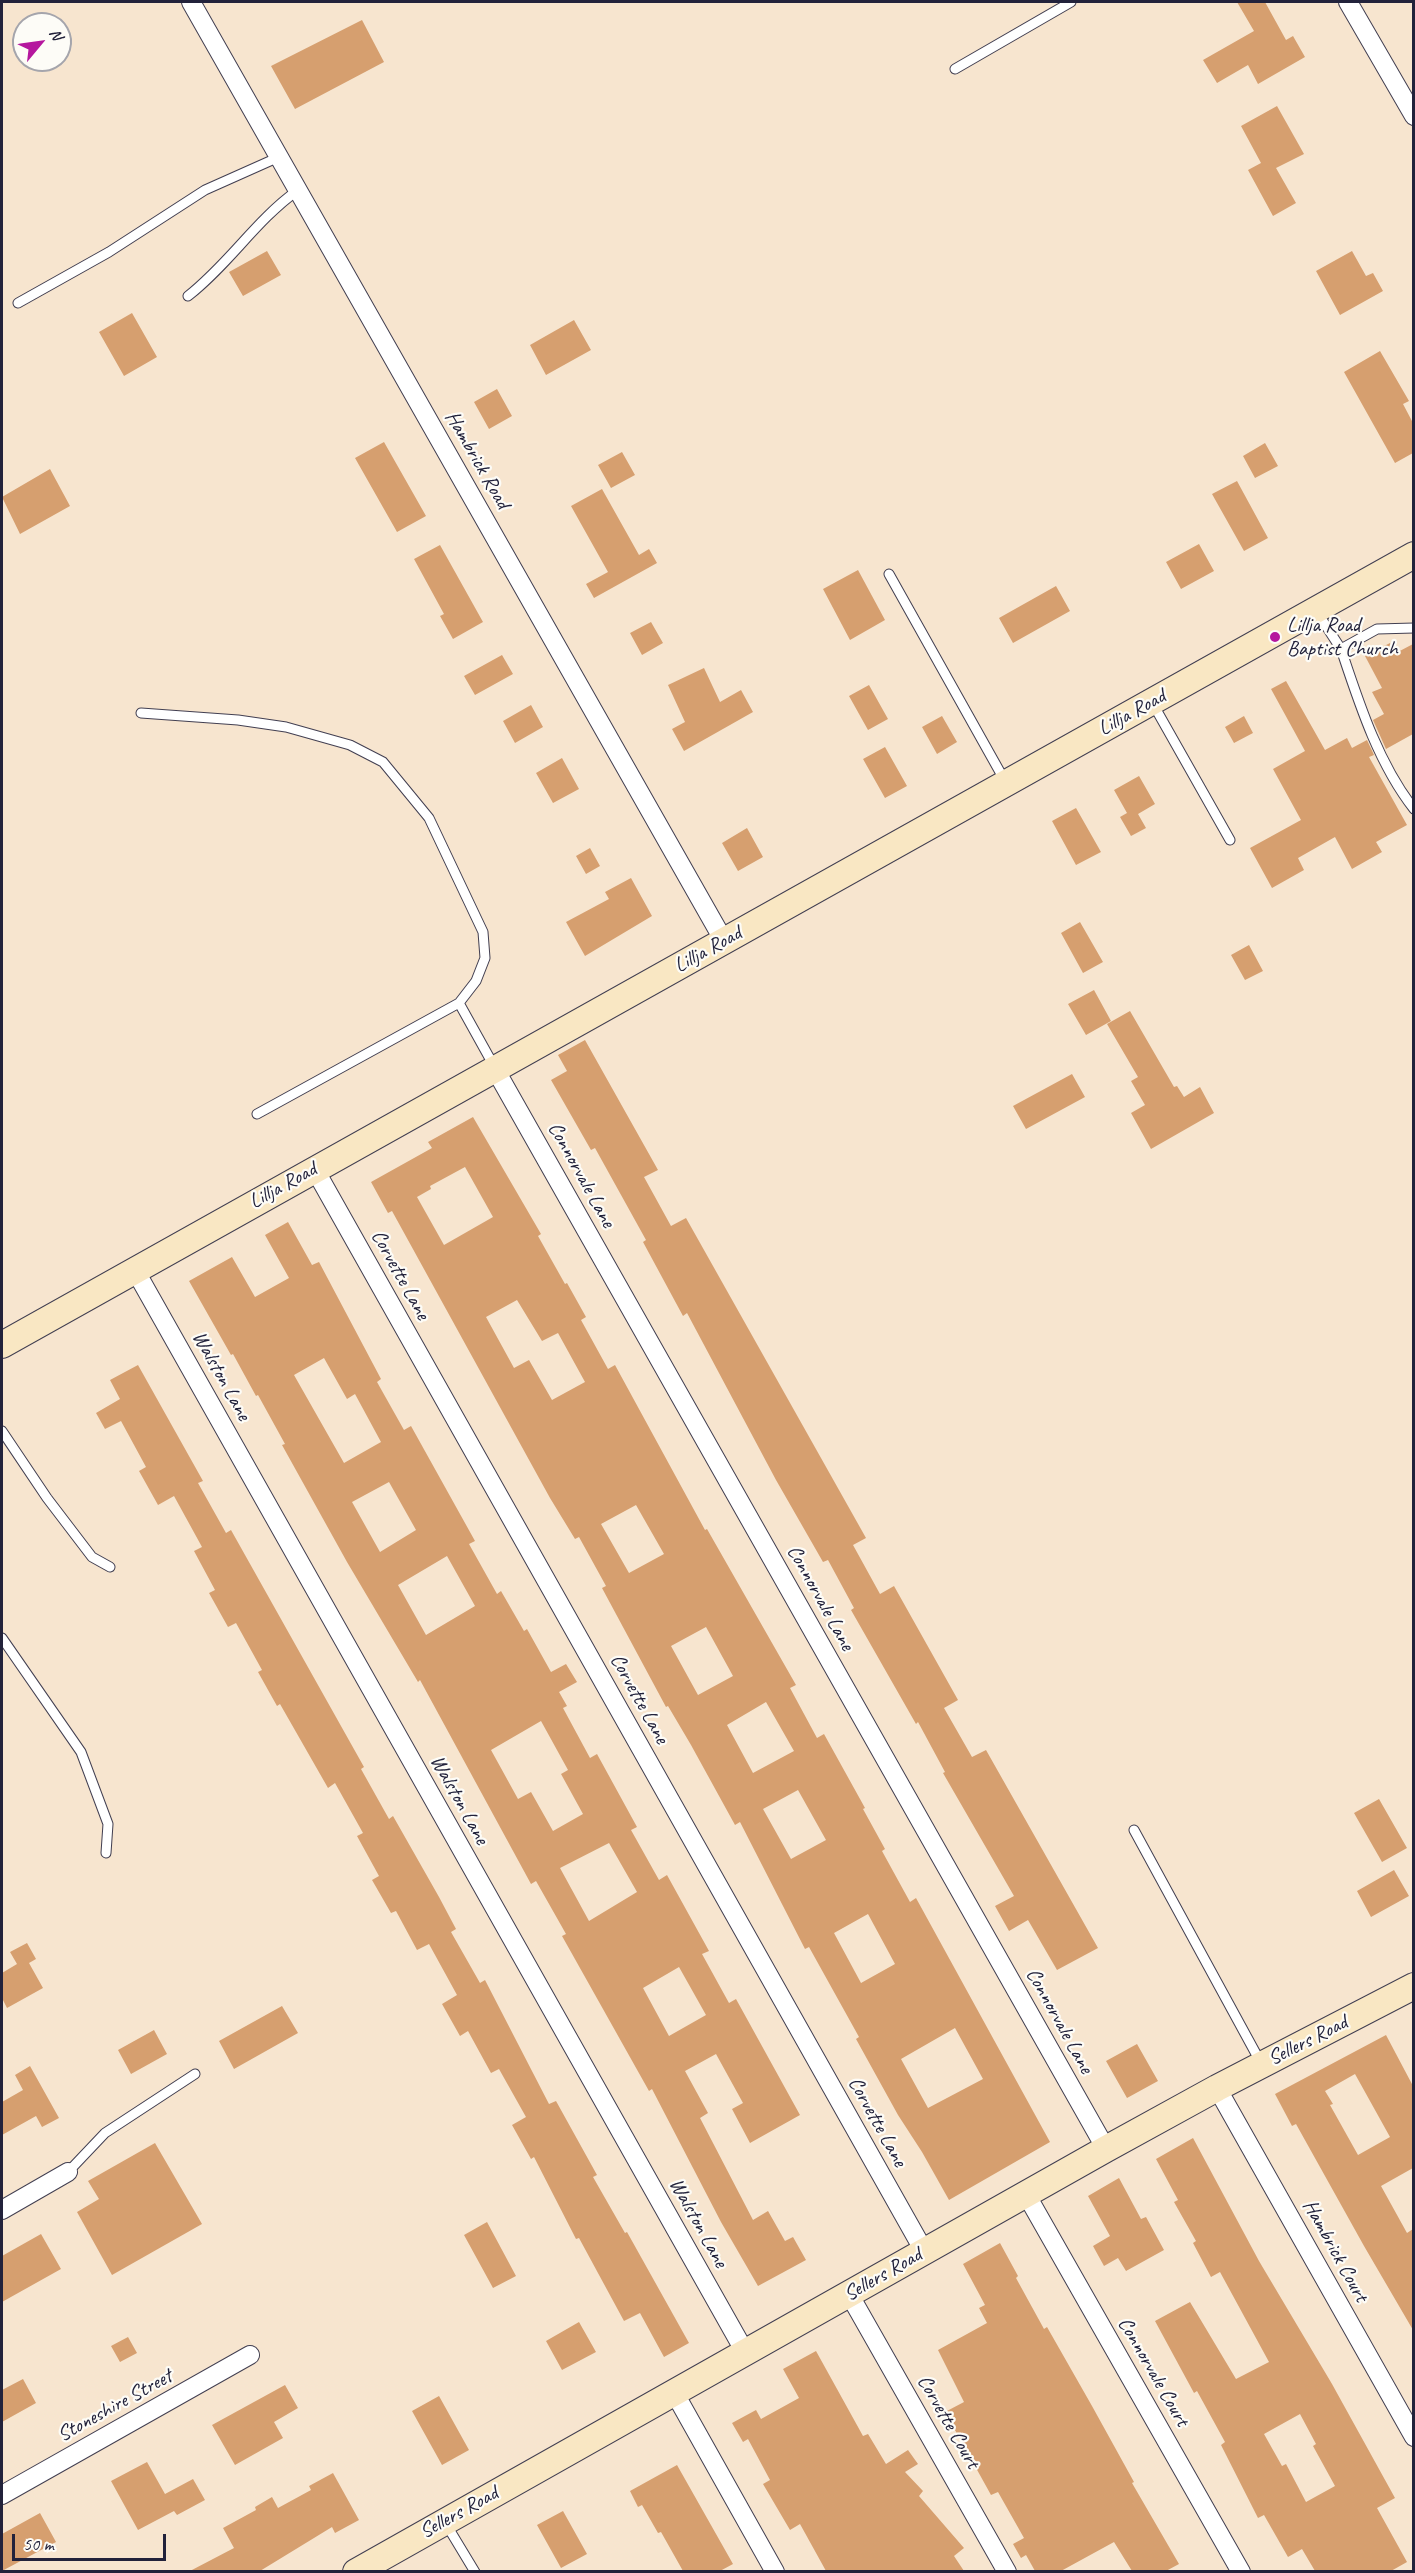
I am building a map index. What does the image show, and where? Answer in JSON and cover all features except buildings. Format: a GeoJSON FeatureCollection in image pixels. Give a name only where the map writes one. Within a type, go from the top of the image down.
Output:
{"type":"FeatureCollection","features":[{"type":"Feature","properties":{"kind":"street","name":"Hambrick Road"},"geometry":{"type":"LineString","coordinates":[[190,2],[724,941]]}},
{"type":"Feature","properties":{"kind":"street"},"geometry":{"type":"LineString","coordinates":[[1348,2],[1413,116]]}},
{"type":"Feature","properties":{"kind":"street","name":"Lillja Road"},"geometry":{"type":"LineString","coordinates":[[2,1345],[314,1168],[1413,555]]}},
{"type":"Feature","properties":{"kind":"street","name":"Connorvale Lane"},"geometry":{"type":"LineString","coordinates":[[495,1069],[1106,2149]]}},
{"type":"Feature","properties":{"kind":"street","name":"Corvette Lane"},"geometry":{"type":"LineString","coordinates":[[314,1168],[924,2251]]}},
{"type":"Feature","properties":{"kind":"street","name":"Walston Lane"},"geometry":{"type":"LineString","coordinates":[[135,1270],[745,2352]]}},
{"type":"Feature","properties":{"kind":"street","name":"Sellers Road"},"geometry":{"type":"LineString","coordinates":[[356,2571],[1106,2149],[1217,2088],[1413,1987]]}},
{"type":"Feature","properties":{"kind":"street","name":"Hambrick Court"},"geometry":{"type":"LineString","coordinates":[[1217,2088],[1413,2437]]}},
{"type":"Feature","properties":{"kind":"street"},"geometry":{"type":"LineString","coordinates":[[2,2210],[68,2172]]}},
{"type":"Feature","properties":{"kind":"street","name":"Connorvale Court"},"geometry":{"type":"LineString","coordinates":[[1026,2194],[1241,2571]]}},
{"type":"Feature","properties":{"kind":"street","name":"Corvette Court"},"geometry":{"type":"LineString","coordinates":[[849,2294],[1007,2571]]}},
{"type":"Feature","properties":{"kind":"street","name":"Stoneshire Street"},"geometry":{"type":"LineString","coordinates":[[2,2495],[250,2355]]}},
{"type":"Feature","properties":{"kind":"street"},"geometry":{"type":"LineString","coordinates":[[674,2392],[775,2571]]}},
{"type":"Feature","properties":{"kind":"lane"},"geometry":{"type":"LineString","coordinates":[[955,69],[1071,2]]}},
{"type":"Feature","properties":{"kind":"lane"},"geometry":{"type":"LineString","coordinates":[[18,303],[109,252],[205,190],[279,157]]}},
{"type":"Feature","properties":{"kind":"lane"},"geometry":{"type":"LineString","coordinates":[[188,296],[218,270],[275,206],[298,190]]}},
{"type":"Feature","properties":{"kind":"lane"},"geometry":{"type":"LineString","coordinates":[[889,574],[1006,783]]}},
{"type":"Feature","properties":{"kind":"lane"},"geometry":{"type":"LineString","coordinates":[[1316,610],[1341,649],[1359,705],[1382,756],[1413,809]]}},
{"type":"Feature","properties":{"kind":"lane"},"geometry":{"type":"LineString","coordinates":[[1341,649],[1377,629],[1413,627]]}},
{"type":"Feature","properties":{"kind":"lane"},"geometry":{"type":"LineString","coordinates":[[1152,702],[1230,840]]}},
{"type":"Feature","properties":{"kind":"lane"},"geometry":{"type":"LineString","coordinates":[[141,713],[238,720],[286,727],[350,745],[383,762],[429,818],[483,932],[485,958],[476,981],[459,1003],[257,1114]]}},
{"type":"Feature","properties":{"kind":"lane"},"geometry":{"type":"LineString","coordinates":[[459,1003],[495,1069]]}},
{"type":"Feature","properties":{"kind":"lane"},"geometry":{"type":"LineString","coordinates":[[2,1431],[47,1498],[92,1557],[110,1567]]}},
{"type":"Feature","properties":{"kind":"lane"},"geometry":{"type":"LineString","coordinates":[[2,1638],[81,1752],[108,1824],[106,1853]]}},
{"type":"Feature","properties":{"kind":"lane"},"geometry":{"type":"LineString","coordinates":[[1134,1830],[1262,2065]]}},
{"type":"Feature","properties":{"kind":"lane"},"geometry":{"type":"LineString","coordinates":[[68,2172],[105,2133],[195,2074]]}},
{"type":"Feature","properties":{"kind":"lane"},"geometry":{"type":"LineString","coordinates":[[444,2522],[475,2571]]}},
{"type":"Feature","properties":{"kind":"place","name":"Lillja Road Baptist Church"},"geometry":{"type":"Point","coordinates":[1275,637]}}]}
